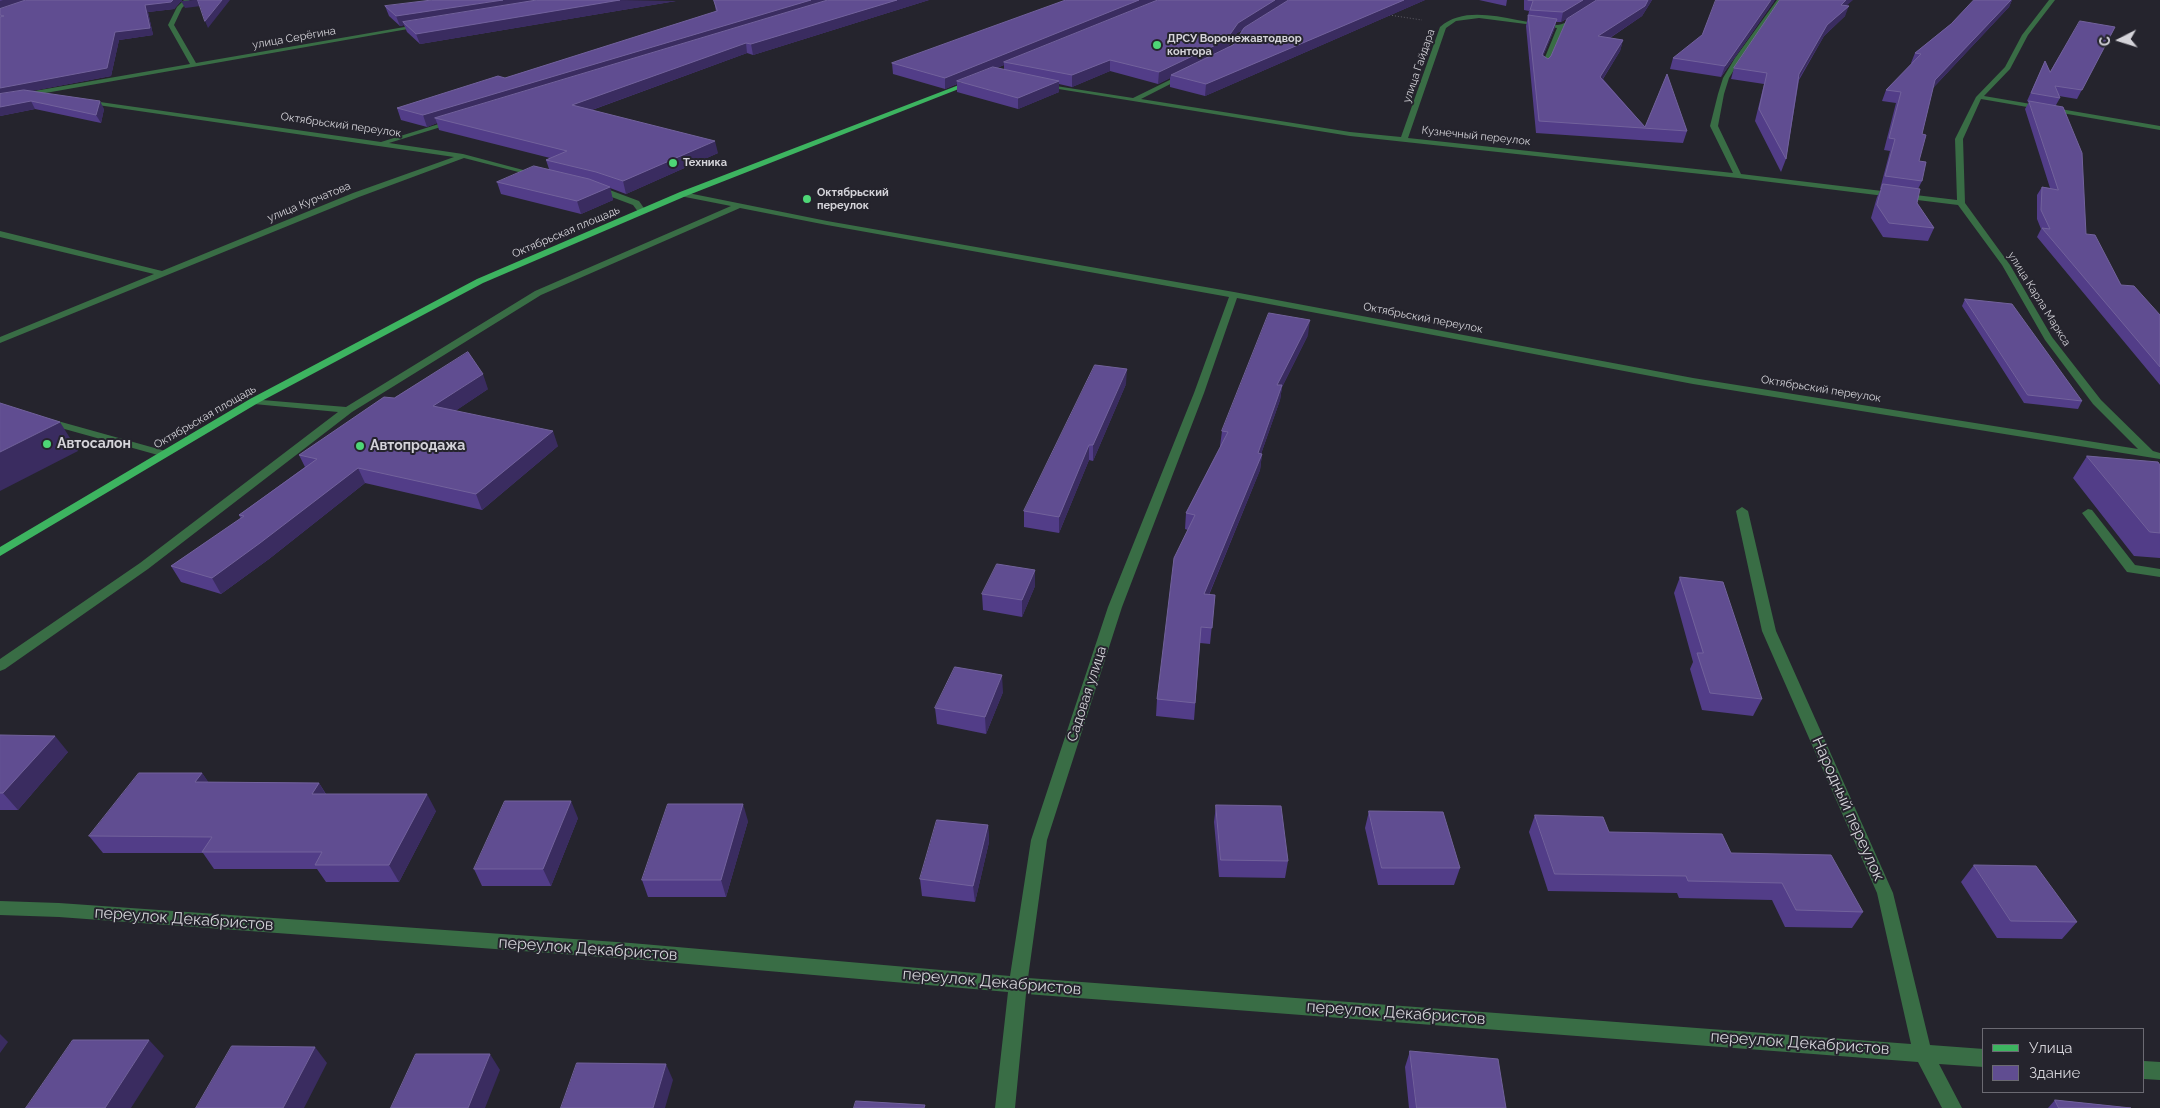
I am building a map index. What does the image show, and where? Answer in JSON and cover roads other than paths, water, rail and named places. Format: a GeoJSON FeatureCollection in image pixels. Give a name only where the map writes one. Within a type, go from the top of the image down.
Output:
{"type":"FeatureCollection","features":[{"type":"Feature","properties":{"kind":"main road","name":"Октябрьская площадь"},"geometry":{"type":"LineString","coordinates":[[0,552],[254,402],[480,281],[683,194],[983,78]]}},
{"type":"Feature","properties":{"kind":"street"},"geometry":{"type":"LineString","coordinates":[[187,0],[180,7],[171,25],[194,65]]}},
{"type":"Feature","properties":{"kind":"street"},"geometry":{"type":"LineString","coordinates":[[1544,67],[1560,27],[1604,0]]}},
{"type":"Feature","properties":{"kind":"street"},"geometry":{"type":"LineString","coordinates":[[1738,176],[1714,126],[1721,94],[1726,78],[1738,58],[1780,0]]}},
{"type":"Feature","properties":{"kind":"street"},"geometry":{"type":"LineString","coordinates":[[1961,203],[1959,139],[1979,97],[2008,68],[2025,35],[2052,0]]}},
{"type":"Feature","properties":{"kind":"street","name":"улица Гайдара"},"geometry":{"type":"LineString","coordinates":[[1404,140],[1443,27],[1447,24],[1463,16],[1479,16],[1560,27]]}},
{"type":"Feature","properties":{"kind":"street","name":"улица Серёгина"},"geometry":{"type":"LineString","coordinates":[[0,99],[434,24]]}},
{"type":"Feature","properties":{"kind":"street"},"geometry":{"type":"LineString","coordinates":[[1134,100],[1194,70]]}},
{"type":"Feature","properties":{"kind":"street","name":"Кузнечный переулок"},"geometry":{"type":"LineString","coordinates":[[1037,85],[1295,126],[1404,140],[1738,176],[1961,203]]}},
{"type":"Feature","properties":{"kind":"street"},"geometry":{"type":"LineString","coordinates":[[27,94],[57,98]]}},
{"type":"Feature","properties":{"kind":"street"},"geometry":{"type":"LineString","coordinates":[[1979,97],[2160,128]]}},
{"type":"Feature","properties":{"kind":"street","name":"Октябрьский переулок"},"geometry":{"type":"LineString","coordinates":[[77,101],[383,143],[463,156],[544,177]]}},
{"type":"Feature","properties":{"kind":"street"},"geometry":{"type":"LineString","coordinates":[[383,143],[467,117]]}},
{"type":"Feature","properties":{"kind":"street","name":"улица Курчатова"},"geometry":{"type":"LineString","coordinates":[[0,340],[356,195],[463,156]]}},
{"type":"Feature","properties":{"kind":"street"},"geometry":{"type":"LineString","coordinates":[[588,186],[636,203],[642,211]]}},
{"type":"Feature","properties":{"kind":"street","name":"Октябрьский переулок"},"geometry":{"type":"LineString","coordinates":[[683,194],[827,223],[1234,295],[1693,381],[2160,456]]}},
{"type":"Feature","properties":{"kind":"street","name":"улица Карла Маркса"},"geometry":{"type":"LineString","coordinates":[[1961,203],[2006,265],[2048,338],[2096,402],[2160,462]]}},
{"type":"Feature","properties":{"kind":"street"},"geometry":{"type":"LineString","coordinates":[[0,666],[144,566],[348,410],[538,292],[740,205]]}},
{"type":"Feature","properties":{"kind":"street"},"geometry":{"type":"LineString","coordinates":[[0,234],[164,274]]}},
{"type":"Feature","properties":{"kind":"street","name":"Садовая улица"},"geometry":{"type":"LineString","coordinates":[[1004,1108],[1018,985],[1039,840],[1115,607],[1199,393],[1234,295]]}},
{"type":"Feature","properties":{"kind":"street"},"geometry":{"type":"LineString","coordinates":[[254,402],[348,410]]}},
{"type":"Feature","properties":{"kind":"street"},"geometry":{"type":"LineString","coordinates":[[37,418],[165,454]]}},
{"type":"Feature","properties":{"kind":"street","name":"Народный переулок"},"geometry":{"type":"LineString","coordinates":[[1742,511],[1769,632],[1885,893],[1923,1053],[1952,1108]]}},
{"type":"Feature","properties":{"kind":"street"},"geometry":{"type":"LineString","coordinates":[[2088,513],[2131,569],[2160,573]]}},
{"type":"Feature","properties":{"kind":"street","name":"переулок Декабристов"},"geometry":{"type":"LineString","coordinates":[[0,908],[59,910],[631,951],[1018,985],[1982,1058]]}},
{"type":"Feature","properties":{"kind":"street"},"geometry":{"type":"LineString","coordinates":[[2145,1070],[2160,1071]]}},
{"type":"Feature","properties":{"kind":"place","name":"ДРСУ Воронежавтодвор контора"},"geometry":{"type":"Point","coordinates":[1157,45]}},
{"type":"Feature","properties":{"kind":"place","name":"Техника"},"geometry":{"type":"Point","coordinates":[673,163]}},
{"type":"Feature","properties":{"kind":"place","name":"Октябрьский переулок"},"geometry":{"type":"Point","coordinates":[807,199]}},
{"type":"Feature","properties":{"kind":"place","name":"Автосалон"},"geometry":{"type":"Point","coordinates":[47,444]}},
{"type":"Feature","properties":{"kind":"place","name":"Автопродажа"},"geometry":{"type":"Point","coordinates":[360,446]}}]}
